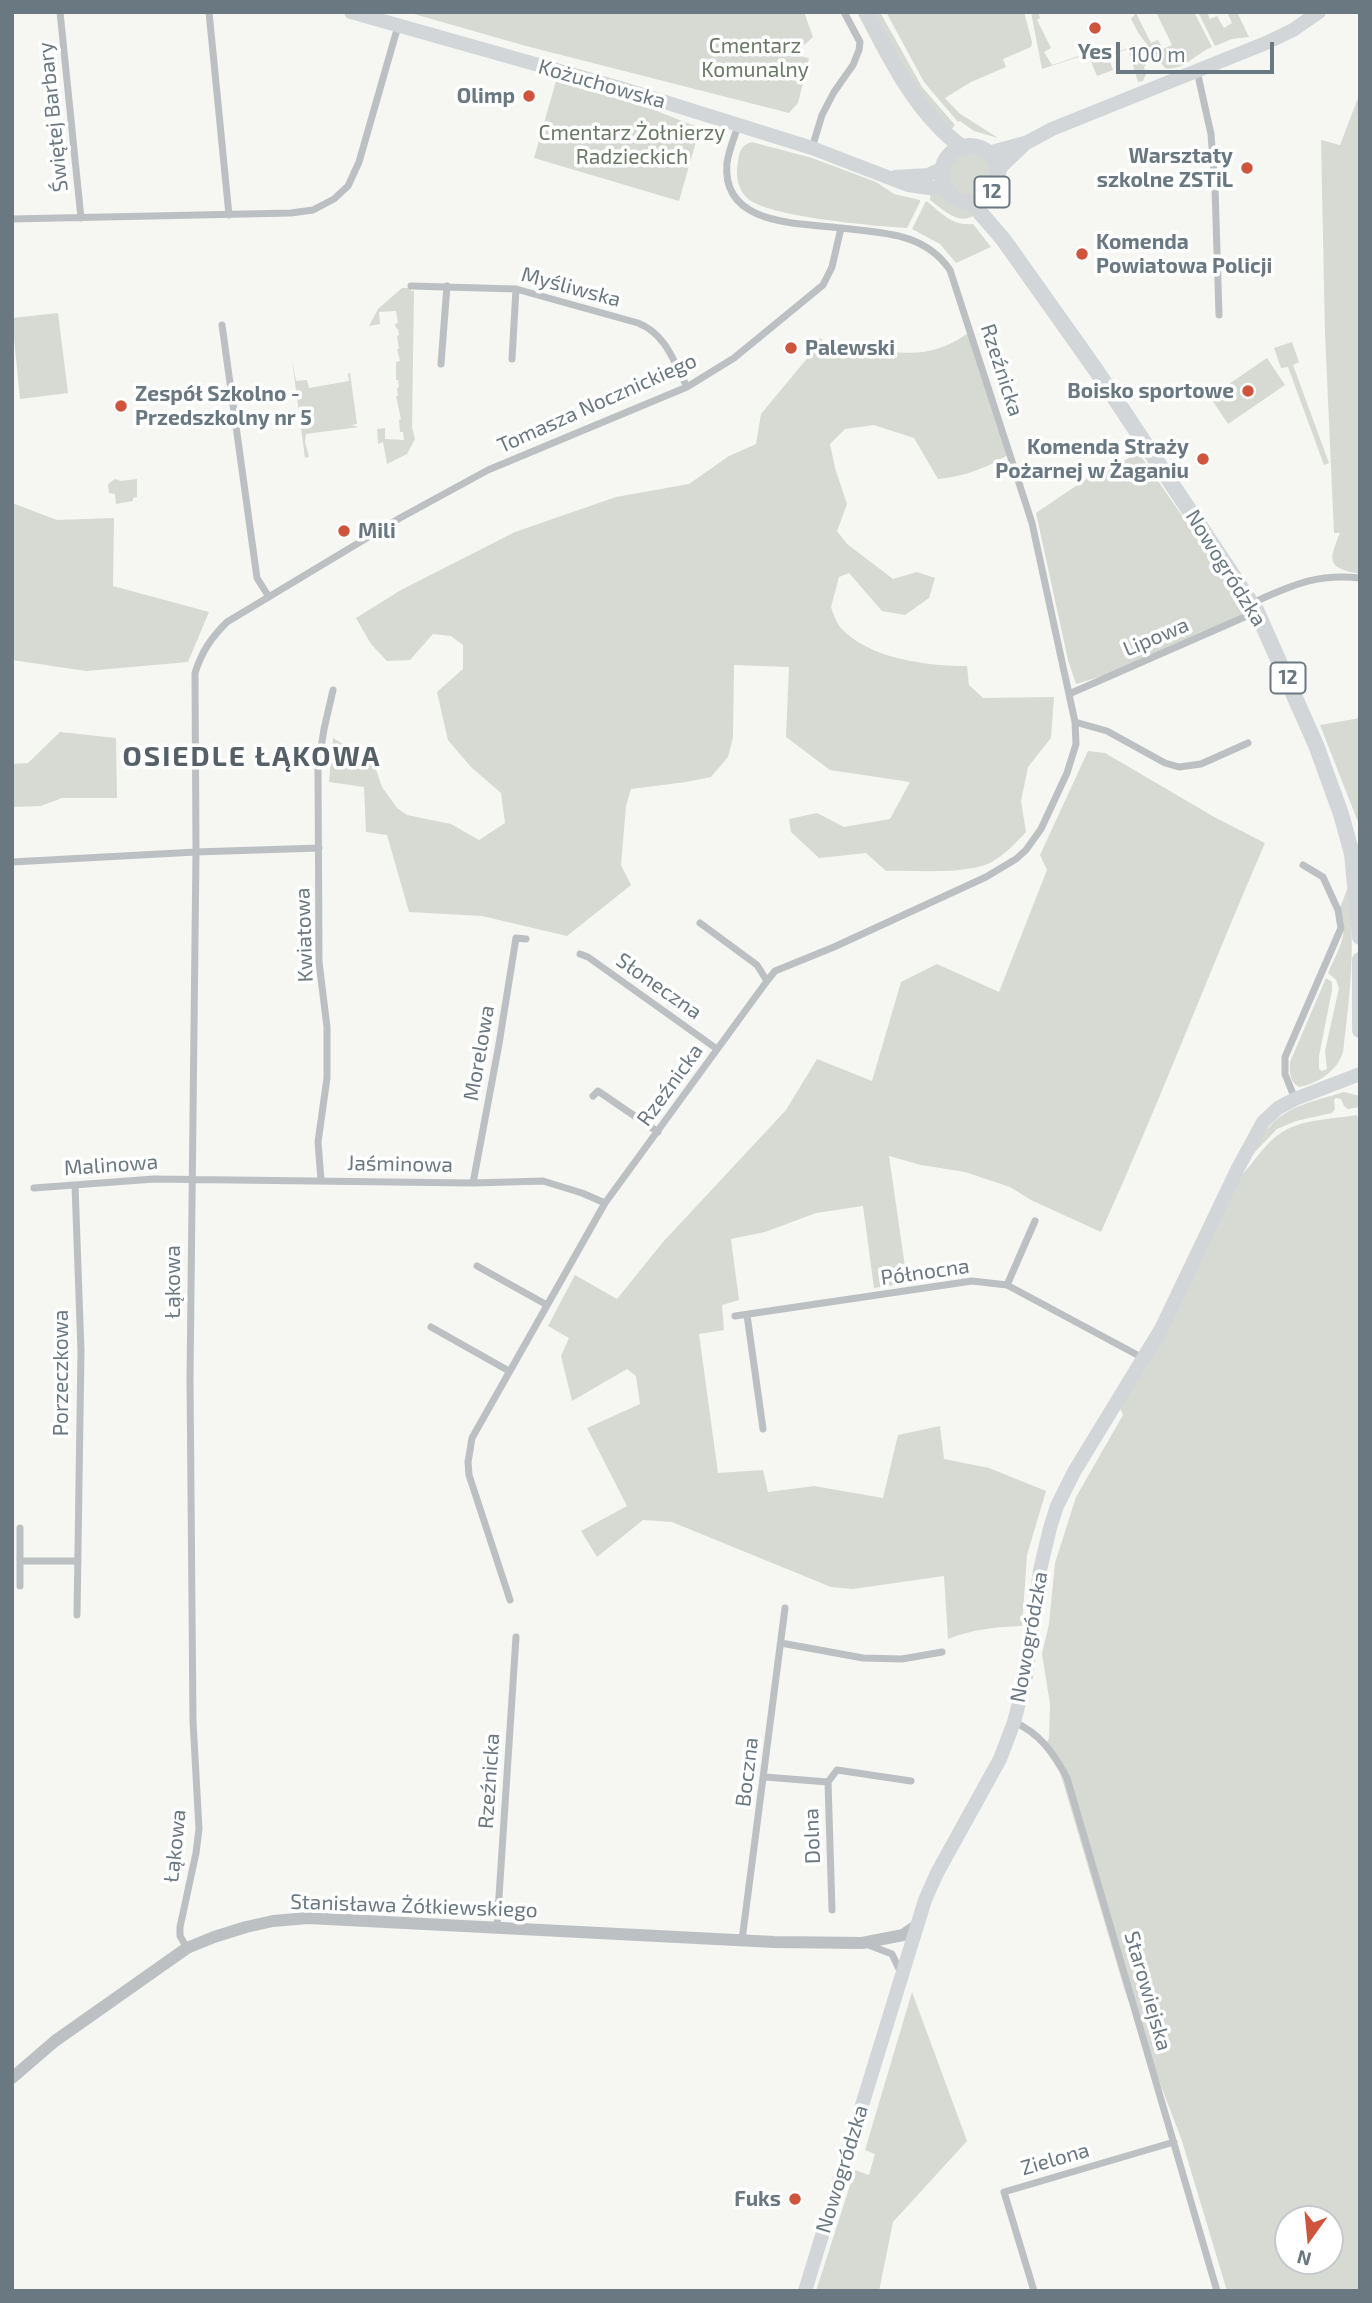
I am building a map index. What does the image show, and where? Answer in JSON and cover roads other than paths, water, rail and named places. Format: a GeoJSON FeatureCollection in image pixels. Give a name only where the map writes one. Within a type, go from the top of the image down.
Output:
{"type":"FeatureCollection","features":[{"type":"Feature","properties":{"kind":"main road","name":"Kożuchowska"},"geometry":{"type":"LineString","coordinates":[[351,12],[620,88],[811,148],[916,187],[946,187]]}},
{"type":"Feature","properties":{"kind":"main road","name":"12"},"geometry":{"type":"LineString","coordinates":[[866,12],[902,78],[928,115],[952,158]]}},
{"type":"Feature","properties":{"kind":"main road"},"geometry":{"type":"LineString","coordinates":[[988,153],[1028,142],[1064,124],[1284,35],[1318,12]]}},
{"type":"Feature","properties":{"kind":"main road"},"geometry":{"type":"LineString","coordinates":[[998,173],[1028,142]]}},
{"type":"Feature","properties":{"kind":"main road","name":"12"},"geometry":{"type":"LineString","coordinates":[[976,147],[988,153],[998,173],[992,191],[983,199],[971,202],[956,198],[946,187],[943,178],[952,158],[976,147]]}},
{"type":"Feature","properties":{"kind":"main road","name":"Kożuchowska"},"geometry":{"type":"LineString","coordinates":[[890,177],[928,175],[952,158]]}},
{"type":"Feature","properties":{"kind":"main road","name":"Nowogródzka"},"geometry":{"type":"LineString","coordinates":[[992,191],[993,210],[1003,239]]}},
{"type":"Feature","properties":{"kind":"main road","name":"Nowogródzka"},"geometry":{"type":"LineString","coordinates":[[971,202],[1003,239],[1096,370],[1254,608],[1316,746],[1341,814],[1352,854],[1360,937]]}},
{"type":"Feature","properties":{"kind":"main road"},"geometry":{"type":"LineString","coordinates":[[1360,960],[1360,1030]]}},
{"type":"Feature","properties":{"kind":"main road","name":"Nowogródzka"},"geometry":{"type":"LineString","coordinates":[[805,2291],[916,1926],[937,1872],[1000,1759],[1014,1722],[1026,1676],[1041,1570],[1057,1506],[1074,1472],[1161,1329],[1263,1122],[1278,1108],[1295,1099],[1360,1074]]}},
{"type":"Feature","properties":{"kind":"street","name":"Świętej Barbary"},"geometry":{"type":"LineString","coordinates":[[60,12],[81,218]]}},
{"type":"Feature","properties":{"kind":"street"},"geometry":{"type":"LineString","coordinates":[[209,12],[229,215]]}},
{"type":"Feature","properties":{"kind":"street"},"geometry":{"type":"LineString","coordinates":[[811,148],[828,103],[853,65],[859,50],[860,42],[844,12]]}},
{"type":"Feature","properties":{"kind":"street"},"geometry":{"type":"LineString","coordinates":[[12,219],[291,214],[313,210],[334,200],[348,186],[359,162],[398,26]]}},
{"type":"Feature","properties":{"kind":"street"},"geometry":{"type":"LineString","coordinates":[[1198,71],[1210,134],[1215,188],[1219,315]]}},
{"type":"Feature","properties":{"kind":"street"},"geometry":{"type":"LineString","coordinates":[[738,126],[727,163],[728,181],[742,205],[755,214],[773,220],[841,228]]}},
{"type":"Feature","properties":{"kind":"street","name":"Tomasza Nocznickiego"},"geometry":{"type":"LineString","coordinates":[[227,622],[400,518],[488,470],[687,387],[734,358],[823,285],[832,267],[841,228]]}},
{"type":"Feature","properties":{"kind":"street","name":"Rzeźnicka"},"geometry":{"type":"LineString","coordinates":[[510,1600],[469,1475],[468,1462],[475,1429],[605,1203],[775,971],[986,877],[1016,859],[1041,828],[1067,773],[1076,744],[1075,722],[1032,523],[950,270],[933,251],[921,243],[898,236],[841,228]]}},
{"type":"Feature","properties":{"kind":"street","name":"Myśliwska"},"geometry":{"type":"LineString","coordinates":[[411,286],[516,289],[652,328],[662,339],[687,387]]}},
{"type":"Feature","properties":{"kind":"street"},"geometry":{"type":"LineString","coordinates":[[441,364],[447,286]]}},
{"type":"Feature","properties":{"kind":"street"},"geometry":{"type":"LineString","coordinates":[[512,359],[516,289]]}},
{"type":"Feature","properties":{"kind":"street"},"geometry":{"type":"LineString","coordinates":[[222,325],[254,561],[257,578],[269,597]]}},
{"type":"Feature","properties":{"kind":"street","name":"Lipowa"},"geometry":{"type":"LineString","coordinates":[[1069,694],[1254,608],[1287,587],[1328,576],[1360,578]]}},
{"type":"Feature","properties":{"kind":"street","name":"Łąkowa"},"geometry":{"type":"LineString","coordinates":[[187,1948],[180,1936],[180,1927],[196,1853],[198,1829],[192,1645],[190,1379],[195,673],[201,654],[211,638],[227,622]]}},
{"type":"Feature","properties":{"kind":"street","name":"Kwiatowa"},"geometry":{"type":"LineString","coordinates":[[321,1180],[318,1142],[327,1078],[327,1027],[319,962],[318,769],[333,690]]}},
{"type":"Feature","properties":{"kind":"street"},"geometry":{"type":"LineString","coordinates":[[1075,722],[1107,731],[1165,763],[1180,767],[1201,764],[1248,743]]}},
{"type":"Feature","properties":{"kind":"street"},"geometry":{"type":"LineString","coordinates":[[12,862],[319,848]]}},
{"type":"Feature","properties":{"kind":"street"},"geometry":{"type":"LineString","coordinates":[[1295,1099],[1285,1074],[1285,1057],[1341,928],[1340,916],[1323,877],[1303,865]]}},
{"type":"Feature","properties":{"kind":"street"},"geometry":{"type":"LineString","coordinates":[[700,923],[757,965],[767,981]]}},
{"type":"Feature","properties":{"kind":"street","name":"Morelowa"},"geometry":{"type":"LineString","coordinates":[[473,1183],[516,938],[526,939]]}},
{"type":"Feature","properties":{"kind":"street","name":"Słoneczna"},"geometry":{"type":"LineString","coordinates":[[580,954],[589,957],[717,1049]]}},
{"type":"Feature","properties":{"kind":"street"},"geometry":{"type":"LineString","coordinates":[[593,1097],[598,1091],[658,1132]]}},
{"type":"Feature","properties":{"kind":"street","name":"Malinowa"},"geometry":{"type":"LineString","coordinates":[[34,1188],[154,1179],[191,1179]]}},
{"type":"Feature","properties":{"kind":"street","name":"Jaśminowa"},"geometry":{"type":"LineString","coordinates":[[191,1179],[473,1183],[543,1181],[605,1203]]}},
{"type":"Feature","properties":{"kind":"street","name":"Porzeczkowa"},"geometry":{"type":"LineString","coordinates":[[75,1185],[81,1351],[77,1615]]}},
{"type":"Feature","properties":{"kind":"street"},"geometry":{"type":"LineString","coordinates":[[1007,1285],[1035,1221]]}},
{"type":"Feature","properties":{"kind":"street"},"geometry":{"type":"LineString","coordinates":[[477,1266],[547,1305]]}},
{"type":"Feature","properties":{"kind":"street","name":"Północna"},"geometry":{"type":"LineString","coordinates":[[736,1316],[972,1282],[1007,1285],[1144,1358]]}},
{"type":"Feature","properties":{"kind":"street"},"geometry":{"type":"LineString","coordinates":[[747,1315],[762,1429]]}},
{"type":"Feature","properties":{"kind":"street"},"geometry":{"type":"LineString","coordinates":[[431,1327],[509,1371]]}},
{"type":"Feature","properties":{"kind":"street"},"geometry":{"type":"LineString","coordinates":[[20,1528],[20,1586]]}},
{"type":"Feature","properties":{"kind":"street"},"geometry":{"type":"LineString","coordinates":[[20,1561],[78,1561]]}},
{"type":"Feature","properties":{"kind":"street","name":"Boczna"},"geometry":{"type":"LineString","coordinates":[[742,1940],[785,1608]]}},
{"type":"Feature","properties":{"kind":"street","name":"Rzeźnicka"},"geometry":{"type":"LineString","coordinates":[[497,1927],[516,1637]]}},
{"type":"Feature","properties":{"kind":"street"},"geometry":{"type":"LineString","coordinates":[[781,1643],[863,1658],[902,1659],[942,1652]]}},
{"type":"Feature","properties":{"kind":"street","name":"Starowiejska"},"geometry":{"type":"LineString","coordinates":[[1014,1722],[1025,1726],[1041,1739],[1057,1759],[1067,1778],[1217,2291]]}},
{"type":"Feature","properties":{"kind":"street"},"geometry":{"type":"LineString","coordinates":[[828,1782],[837,1770],[911,1781]]}},
{"type":"Feature","properties":{"kind":"street","name":"Dolna"},"geometry":{"type":"LineString","coordinates":[[765,1777],[828,1782],[832,1910]]}},
{"type":"Feature","properties":{"kind":"street","name":"Stanisława Żółkiewskiego"},"geometry":{"type":"LineString","coordinates":[[12,2078],[55,2041],[187,1948],[214,1937],[273,1921],[308,1918],[742,1940],[862,1943],[903,1936],[916,1926]]}},
{"type":"Feature","properties":{"kind":"street","name":"Stanisława Żółkiewskiego"},"geometry":{"type":"LineString","coordinates":[[862,1943],[892,1954],[901,1974]]}},
{"type":"Feature","properties":{"kind":"street","name":"Zielona"},"geometry":{"type":"LineString","coordinates":[[1034,2291],[1004,2192],[1174,2142]]}},
{"type":"Feature","properties":{"kind":"place","name":"Yes"},"geometry":{"type":"Point","coordinates":[1095,28]}},
{"type":"Feature","properties":{"kind":"place","name":"Olimp"},"geometry":{"type":"Point","coordinates":[529,96]}},
{"type":"Feature","properties":{"kind":"place","name":"Warsztaty szkolne ZSTiL"},"geometry":{"type":"Point","coordinates":[1247,168]}},
{"type":"Feature","properties":{"kind":"place","name":"Komenda Powiatowa Policji"},"geometry":{"type":"Point","coordinates":[1082,254]}},
{"type":"Feature","properties":{"kind":"place","name":"Palewski"},"geometry":{"type":"Point","coordinates":[791,348]}},
{"type":"Feature","properties":{"kind":"place","name":"Boisko sportowe"},"geometry":{"type":"Point","coordinates":[1248,391]}},
{"type":"Feature","properties":{"kind":"place","name":"Zespół Szkolno - Przedszkolny nr 5"},"geometry":{"type":"Point","coordinates":[121,406]}},
{"type":"Feature","properties":{"kind":"place","name":"Komenda Straży Pożarnej w Żaganiu"},"geometry":{"type":"Point","coordinates":[1203,459]}},
{"type":"Feature","properties":{"kind":"place","name":"Mili"},"geometry":{"type":"Point","coordinates":[344,531]}},
{"type":"Feature","properties":{"kind":"place","name":"Fuks"},"geometry":{"type":"Point","coordinates":[795,2199]}},
{"type":"Feature","properties":{"kind":"district","name":"OSIEDLE ŁĄKOWA"},"geometry":{"type":"Point","coordinates":[252,757]}},
{"type":"Feature","properties":{"kind":"park label","name":"Cmentarz Komunalny"},"geometry":{"type":"Point","coordinates":[755,58]}},
{"type":"Feature","properties":{"kind":"park label","name":"Cmentarz Żołnierzy Radzieckich"},"geometry":{"type":"Point","coordinates":[632,145]}}]}
